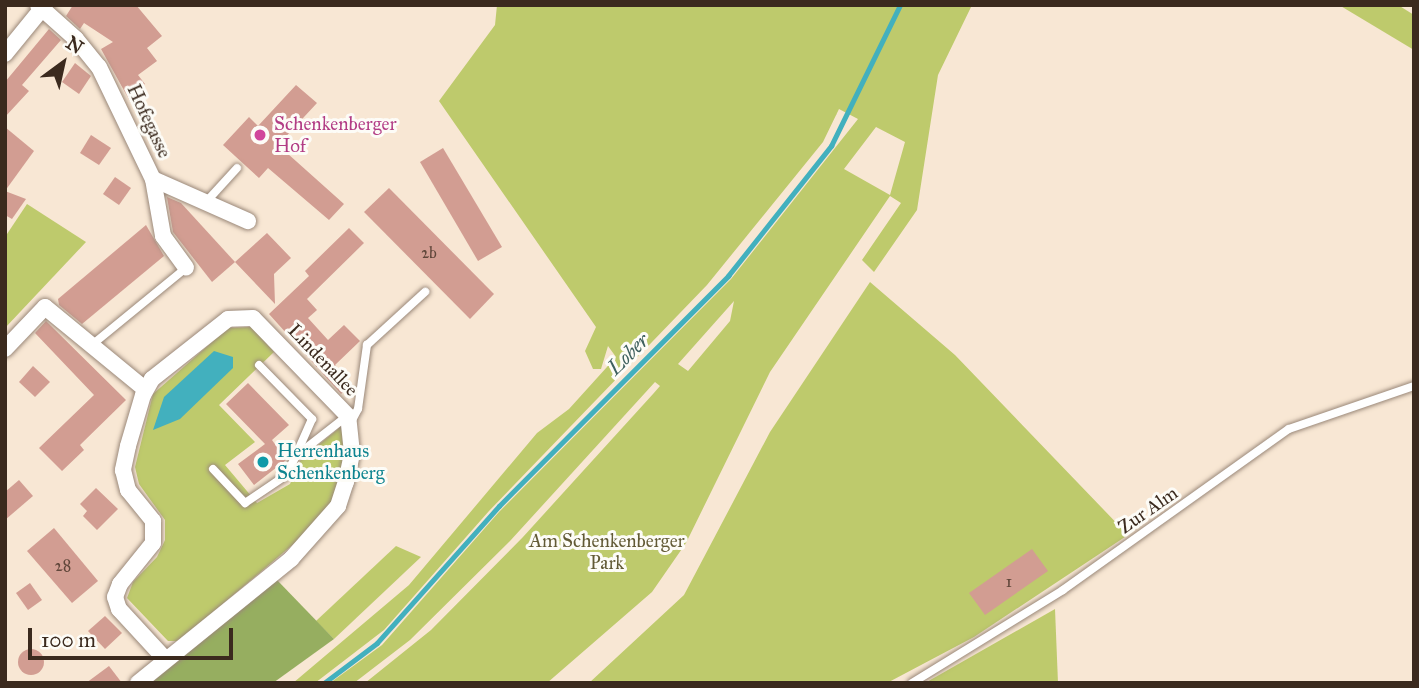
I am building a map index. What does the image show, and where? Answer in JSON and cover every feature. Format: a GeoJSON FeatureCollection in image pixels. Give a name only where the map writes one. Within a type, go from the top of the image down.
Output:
{"type":"FeatureCollection","features":[{"type":"Feature","properties":{"kind":"street"},"geometry":{"type":"LineString","coordinates":[[5,54],[42,6]]}},
{"type":"Feature","properties":{"kind":"street","name":"Hofegasse"},"geometry":{"type":"LineString","coordinates":[[42,6],[99,67],[153,179],[248,220]]}},
{"type":"Feature","properties":{"kind":"street"},"geometry":{"type":"LineString","coordinates":[[153,179],[163,236],[186,268]]}},
{"type":"Feature","properties":{"kind":"street"},"geometry":{"type":"LineString","coordinates":[[5,349],[45,307],[145,389],[123,470],[128,490],[153,521],[153,543],[120,584],[115,597],[119,609],[166,660]]}},
{"type":"Feature","properties":{"kind":"street","name":"Lindenallee"},"geometry":{"type":"LineString","coordinates":[[138,683],[291,559],[338,506],[352,453],[348,420],[253,318],[228,319],[145,389]]}},
{"type":"Feature","properties":{"kind":"lane"},"geometry":{"type":"LineString","coordinates":[[206,202],[237,168]]}},
{"type":"Feature","properties":{"kind":"lane"},"geometry":{"type":"LineString","coordinates":[[93,344],[186,268]]}},
{"type":"Feature","properties":{"kind":"lane"},"geometry":{"type":"LineString","coordinates":[[296,456],[348,420],[358,409],[368,345],[425,292]]}},
{"type":"Feature","properties":{"kind":"lane"},"geometry":{"type":"LineString","coordinates":[[213,469],[246,503],[285,475],[296,456],[312,419],[259,365]]}},
{"type":"Feature","properties":{"kind":"lane","name":"Zur Alm"},"geometry":{"type":"LineString","coordinates":[[912,683],[1052,597],[1289,429],[1414,386]]}},
{"type":"Feature","properties":{"kind":"green space","name":"Am Schenkenberger Park"},"geometry":{"type":"Polygon","coordinates":[[[497,5],[972,5],[938,75],[917,210],[874,272],[862,260],[901,203],[890,196],[770,372],[686,543],[652,592],[547,683],[365,683],[431,630],[523,537],[660,386],[655,382],[510,541],[410,640],[354,683],[330,683],[382,645],[499,512],[731,279],[858,119],[839,109],[823,142],[707,285],[489,511],[384,630],[315,683],[293,683],[409,585],[537,433],[569,409],[616,357],[608,346],[601,369],[593,369],[585,351],[596,327],[439,101],[495,25],[497,5]],[[876,127],[844,169],[890,195],[905,142],[876,127]],[[734,301],[678,364],[688,371],[730,321],[734,301]]]}},
{"type":"Feature","properties":{"kind":"green space"},"geometry":{"type":"Polygon","coordinates":[[[1339,5],[1398,5],[1414,15],[1414,50],[1339,5]]]}},
{"type":"Feature","properties":{"kind":"green space"},"geometry":{"type":"Polygon","coordinates":[[[27,204],[86,242],[5,328],[5,237],[27,204]]]}},
{"type":"Feature","properties":{"kind":"green space"},"geometry":{"type":"Polygon","coordinates":[[[870,282],[955,355],[1128,535],[974,637],[887,683],[589,683],[684,595],[770,432],[870,282]]]}},
{"type":"Feature","properties":{"kind":"green space"},"geometry":{"type":"Polygon","coordinates":[[[252,327],[274,352],[219,405],[255,442],[225,465],[257,503],[290,484],[301,459],[343,425],[346,452],[340,480],[331,503],[310,530],[179,641],[168,641],[127,598],[133,582],[157,557],[165,540],[165,520],[139,484],[135,467],[153,394],[228,328],[252,327]]]}},
{"type":"Feature","properties":{"kind":"green space"},"geometry":{"type":"Polygon","coordinates":[[[396,546],[421,557],[334,639],[316,621],[396,546]]]}},
{"type":"Feature","properties":{"kind":"green space"},"geometry":{"type":"Polygon","coordinates":[[[277,580],[334,639],[273,683],[151,683],[277,580]]]}},
{"type":"Feature","properties":{"kind":"green space"},"geometry":{"type":"Polygon","coordinates":[[[1055,609],[1058,683],[925,683],[1055,609]]]}},
{"type":"Feature","properties":{"kind":"water"},"geometry":{"type":"Polygon","coordinates":[[[214,351],[233,357],[233,368],[180,419],[153,430],[164,397],[214,351]]]}},
{"type":"Feature","properties":{"kind":"building"},"geometry":{"type":"Polygon","coordinates":[[[73,5],[136,5],[162,36],[147,48],[157,61],[138,75],[145,84],[136,89],[141,98],[131,103],[101,49],[113,42],[84,23],[80,29],[66,16],[73,5]]]}},
{"type":"Feature","properties":{"kind":"building"},"geometry":{"type":"Polygon","coordinates":[[[49,29],[61,40],[22,85],[29,91],[5,117],[5,82],[49,29]]]}},
{"type":"Feature","properties":{"kind":"building"},"geometry":{"type":"Polygon","coordinates":[[[75,63],[91,76],[79,94],[62,82],[75,63]]]}},
{"type":"Feature","properties":{"kind":"building","name":"Schenkenberger Hof"},"geometry":{"type":"Polygon","coordinates":[[[296,85],[317,103],[278,145],[344,204],[329,220],[268,168],[259,178],[223,145],[249,117],[258,126],[296,85]]]}},
{"type":"Feature","properties":{"kind":"building"},"geometry":{"type":"Polygon","coordinates":[[[5,127],[34,151],[5,191],[5,127]]]}},
{"type":"Feature","properties":{"kind":"building"},"geometry":{"type":"Polygon","coordinates":[[[91,135],[111,148],[99,165],[80,153],[91,135]]]}},
{"type":"Feature","properties":{"kind":"building"},"geometry":{"type":"Polygon","coordinates":[[[443,148],[502,247],[478,261],[420,162],[443,148]]]}},
{"type":"Feature","properties":{"kind":"building"},"geometry":{"type":"Polygon","coordinates":[[[115,177],[131,188],[119,205],[103,194],[115,177]]]}},
{"type":"Feature","properties":{"kind":"building"},"geometry":{"type":"Polygon","coordinates":[[[389,188],[494,294],[470,319],[364,212],[389,188]]]}},
{"type":"Feature","properties":{"kind":"building"},"geometry":{"type":"Polygon","coordinates":[[[5,191],[26,199],[12,219],[5,215],[5,191]]]}},
{"type":"Feature","properties":{"kind":"building"},"geometry":{"type":"Polygon","coordinates":[[[167,197],[181,203],[235,262],[212,282],[173,232],[167,197]]]}},
{"type":"Feature","properties":{"kind":"building"},"geometry":{"type":"Polygon","coordinates":[[[146,225],[164,256],[82,324],[59,305],[58,299],[146,225]]]}},
{"type":"Feature","properties":{"kind":"building"},"geometry":{"type":"Polygon","coordinates":[[[349,228],[364,243],[307,299],[317,310],[308,318],[328,340],[344,325],[360,341],[335,365],[352,384],[341,394],[269,314],[309,276],[305,271],[349,228]]]}},
{"type":"Feature","properties":{"kind":"building"},"geometry":{"type":"Polygon","coordinates":[[[267,233],[291,258],[274,274],[275,304],[235,262],[267,233]]]}},
{"type":"Feature","properties":{"kind":"building"},"geometry":{"type":"Polygon","coordinates":[[[46,321],[126,400],[80,445],[84,450],[62,471],[39,448],[94,395],[35,333],[46,321]]]}},
{"type":"Feature","properties":{"kind":"building"},"geometry":{"type":"Polygon","coordinates":[[[33,366],[50,382],[35,397],[19,382],[33,366]]]}},
{"type":"Feature","properties":{"kind":"building"},"geometry":{"type":"Polygon","coordinates":[[[248,383],[289,425],[272,440],[286,460],[254,485],[238,464],[265,444],[226,404],[248,383]]]}},
{"type":"Feature","properties":{"kind":"building"},"geometry":{"type":"Polygon","coordinates":[[[19,480],[33,496],[5,520],[5,492],[19,480]]]}},
{"type":"Feature","properties":{"kind":"building"},"geometry":{"type":"Polygon","coordinates":[[[96,488],[118,509],[97,530],[83,516],[87,511],[80,504],[96,488]]]}},
{"type":"Feature","properties":{"kind":"building"},"geometry":{"type":"Polygon","coordinates":[[[54,528],[98,581],[72,603],[27,551],[54,528]]]}},
{"type":"Feature","properties":{"kind":"building"},"geometry":{"type":"Polygon","coordinates":[[[1032,549],[1048,571],[985,615],[969,593],[1032,549]]]}},
{"type":"Feature","properties":{"kind":"building"},"geometry":{"type":"Polygon","coordinates":[[[30,583],[42,600],[28,610],[16,593],[30,583]]]}},
{"type":"Feature","properties":{"kind":"building"},"geometry":{"type":"Polygon","coordinates":[[[105,616],[122,633],[105,649],[88,631],[105,616]]]}},
{"type":"Feature","properties":{"kind":"building"},"geometry":{"type":"Polygon","coordinates":[[[31,649],[40,653],[44,662],[40,671],[31,675],[22,671],[18,662],[22,653],[31,649]]]}},
{"type":"Feature","properties":{"kind":"building"},"geometry":{"type":"Polygon","coordinates":[[[109,666],[122,683],[86,683],[109,666]]]}},
{"type":"Feature","properties":{"kind":"waterway","name":"Lober"},"geometry":{"type":"LineString","coordinates":[[324,683],[377,643],[499,506],[728,276],[831,146],[900,5]]}},
{"type":"Feature","properties":{"kind":"place","name":"Schenkenberger Hof"},"geometry":{"type":"Point","coordinates":[260,135]}},
{"type":"Feature","properties":{"kind":"place","name":"Herrenhaus Schenkenberg"},"geometry":{"type":"Point","coordinates":[263,462]}}]}
